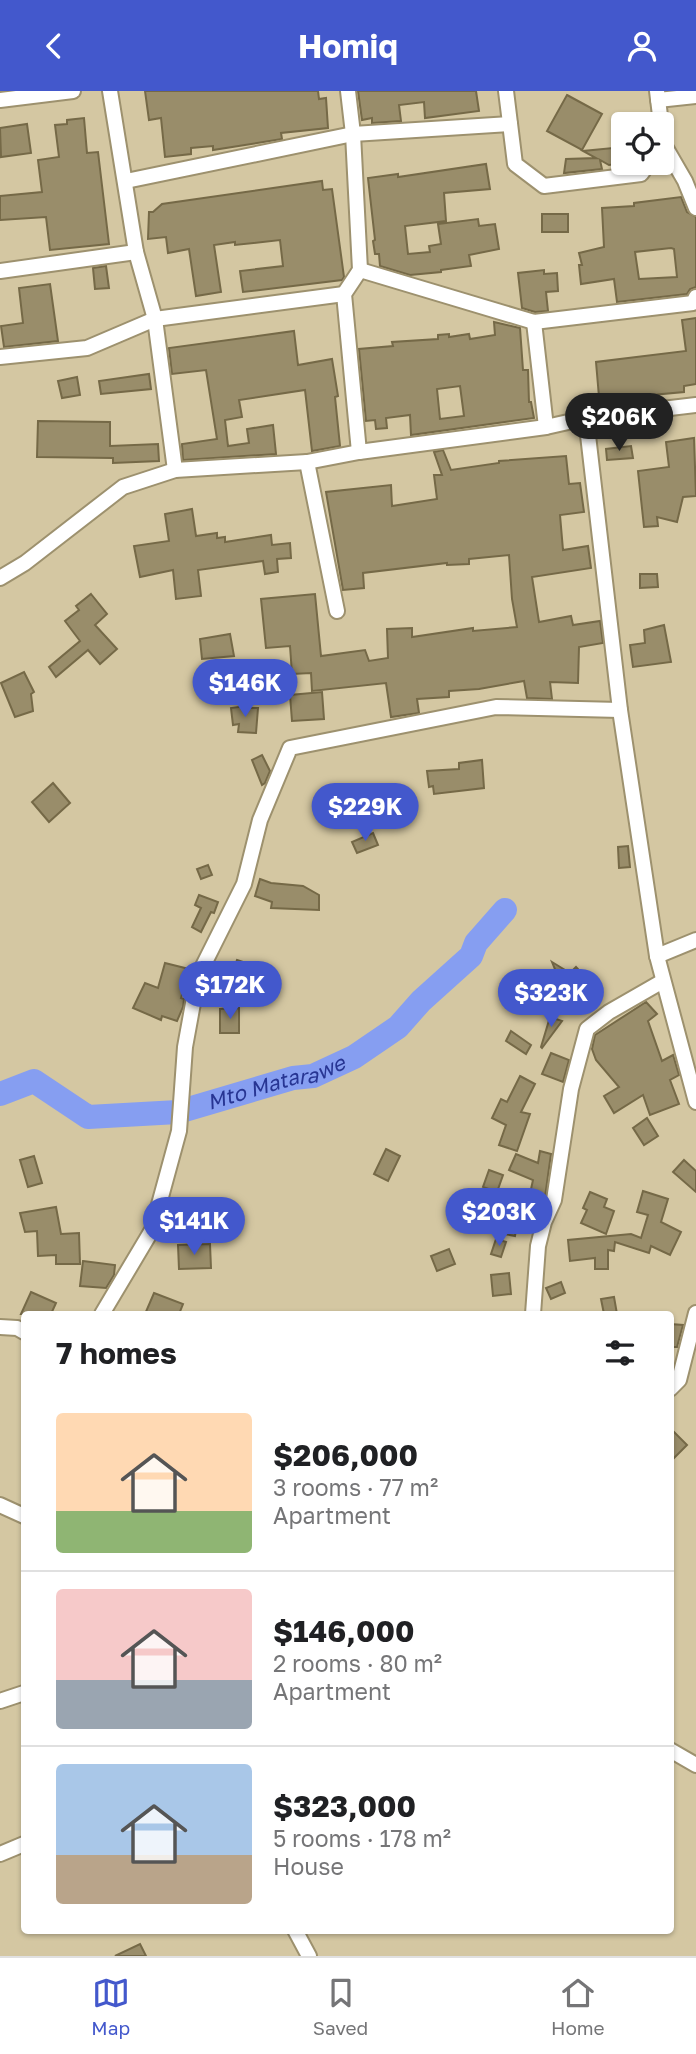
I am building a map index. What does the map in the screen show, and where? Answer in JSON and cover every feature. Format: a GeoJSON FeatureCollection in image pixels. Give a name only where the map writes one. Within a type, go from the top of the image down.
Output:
{"type":"FeatureCollection","features":[{"type":"Feature","properties":{"kind":"street"},"geometry":{"type":"LineString","coordinates":[[0,100],[73,91]]}},
{"type":"Feature","properties":{"kind":"street"},"geometry":{"type":"LineString","coordinates":[[110,91],[136,252],[155,319],[176,470]]}},
{"type":"Feature","properties":{"kind":"street"},"geometry":{"type":"LineString","coordinates":[[348,91],[353,134],[360,270],[344,294],[359,452]]}},
{"type":"Feature","properties":{"kind":"street"},"geometry":{"type":"LineString","coordinates":[[506,91],[515,164],[544,186],[633,175]]}},
{"type":"Feature","properties":{"kind":"street"},"geometry":{"type":"LineString","coordinates":[[657,95],[696,96]]}},
{"type":"Feature","properties":{"kind":"street"},"geometry":{"type":"LineString","coordinates":[[126,181],[353,134],[510,124]]}},
{"type":"Feature","properties":{"kind":"street"},"geometry":{"type":"LineString","coordinates":[[674,159],[696,208]]}},
{"type":"Feature","properties":{"kind":"street"},"geometry":{"type":"LineString","coordinates":[[0,271],[136,252]]}},
{"type":"Feature","properties":{"kind":"street"},"geometry":{"type":"LineString","coordinates":[[360,270],[534,322],[693,303],[696,297]]}},
{"type":"Feature","properties":{"kind":"street"},"geometry":{"type":"LineString","coordinates":[[0,357],[87,348],[155,319],[344,294]]}},
{"type":"Feature","properties":{"kind":"street"},"geometry":{"type":"LineString","coordinates":[[534,322],[547,427]]}},
{"type":"Feature","properties":{"kind":"street"},"geometry":{"type":"LineString","coordinates":[[0,578],[25,563],[123,487],[176,470],[307,462],[359,452],[547,427],[586,418],[696,405]]}},
{"type":"Feature","properties":{"kind":"street"},"geometry":{"type":"LineString","coordinates":[[586,418],[620,710],[657,956],[696,1102]]}},
{"type":"Feature","properties":{"kind":"street"},"geometry":{"type":"LineString","coordinates":[[307,462],[337,611]]}},
{"type":"Feature","properties":{"kind":"street"},"geometry":{"type":"LineString","coordinates":[[104,1311],[152,1230],[178,1131],[185,1047],[198,976],[244,884],[260,820],[290,748],[496,707],[620,710]]}},
{"type":"Feature","properties":{"kind":"street"},"geometry":{"type":"LineString","coordinates":[[657,956],[696,940]]}},
{"type":"Feature","properties":{"kind":"street"},"geometry":{"type":"LineString","coordinates":[[533,1311],[538,1246],[554,1200],[571,1089],[587,1029],[609,1012],[663,981]]}},
{"type":"Feature","properties":{"kind":"street"},"geometry":{"type":"LineString","coordinates":[[674,1385],[679,1380],[696,1313]]}},
{"type":"Feature","properties":{"kind":"street"},"geometry":{"type":"LineString","coordinates":[[0,1327],[21,1330]]}},
{"type":"Feature","properties":{"kind":"street"},"geometry":{"type":"LineString","coordinates":[[0,1505],[21,1515]]}},
{"type":"Feature","properties":{"kind":"street"},"geometry":{"type":"LineString","coordinates":[[0,1701],[21,1694]]}},
{"type":"Feature","properties":{"kind":"street"},"geometry":{"type":"LineString","coordinates":[[674,1752],[696,1765]]}},
{"type":"Feature","properties":{"kind":"street"},"geometry":{"type":"LineString","coordinates":[[0,1854],[21,1845]]}},
{"type":"Feature","properties":{"kind":"street"},"geometry":{"type":"LineString","coordinates":[[297,1934],[309,1956]]}},
{"type":"Feature","properties":{"kind":"building"},"geometry":{"type":"Polygon","coordinates":[[[145,91],[318,91],[319,99],[326,98],[328,128],[281,133],[282,139],[213,150],[213,146],[191,148],[191,154],[165,157],[161,118],[149,120],[145,91]]]}},
{"type":"Feature","properties":{"kind":"building"},"geometry":{"type":"Polygon","coordinates":[[[358,91],[476,91],[479,111],[425,118],[424,102],[399,105],[401,121],[372,123],[372,118],[362,120],[358,91]]]}},
{"type":"Feature","properties":{"kind":"building"},"geometry":{"type":"Polygon","coordinates":[[[567,95],[602,114],[582,150],[547,131],[567,95]]]}},
{"type":"Feature","properties":{"kind":"building"},"geometry":{"type":"Polygon","coordinates":[[[84,118],[87,153],[98,152],[109,244],[50,250],[46,217],[0,220],[0,196],[42,192],[38,160],[59,157],[55,125],[84,118]]]}},
{"type":"Feature","properties":{"kind":"building"},"geometry":{"type":"Polygon","coordinates":[[[27,124],[31,153],[1,157],[0,128],[27,124]]]}},
{"type":"Feature","properties":{"kind":"building"},"geometry":{"type":"Polygon","coordinates":[[[611,148],[611,165],[600,160],[602,169],[564,173],[566,159],[596,158],[583,151],[611,148]]]}},
{"type":"Feature","properties":{"kind":"building"},"geometry":{"type":"Polygon","coordinates":[[[486,164],[490,189],[444,193],[446,221],[405,226],[408,254],[430,252],[429,246],[441,244],[438,224],[478,219],[479,226],[495,224],[499,249],[469,255],[471,266],[441,272],[410,275],[380,266],[379,254],[375,254],[373,241],[368,178],[398,174],[398,177],[486,164]]]}},
{"type":"Feature","properties":{"kind":"building"},"geometry":{"type":"Polygon","coordinates":[[[322,181],[323,190],[332,189],[344,277],[342,280],[243,292],[240,271],[283,266],[280,240],[235,245],[235,242],[214,245],[221,292],[196,296],[189,249],[168,253],[166,237],[148,239],[149,212],[162,204],[322,181]]]}},
{"type":"Feature","properties":{"kind":"building"},"geometry":{"type":"Polygon","coordinates":[[[681,197],[687,212],[696,217],[696,287],[690,289],[687,294],[617,302],[614,279],[581,284],[579,265],[582,265],[579,253],[604,247],[602,208],[634,206],[634,203],[681,197]],[[674,249],[635,252],[639,279],[677,277],[674,249]]]}},
{"type":"Feature","properties":{"kind":"building"},"geometry":{"type":"Polygon","coordinates":[[[542,214],[568,214],[568,232],[542,232],[542,214]]]}},
{"type":"Feature","properties":{"kind":"building"},"geometry":{"type":"Polygon","coordinates":[[[106,266],[109,288],[95,289],[93,268],[106,266]]]}},
{"type":"Feature","properties":{"kind":"building"},"geometry":{"type":"Polygon","coordinates":[[[544,270],[544,274],[557,273],[558,291],[546,292],[548,311],[535,312],[522,308],[518,273],[544,270]]]}},
{"type":"Feature","properties":{"kind":"building"},"geometry":{"type":"Polygon","coordinates":[[[50,284],[58,341],[4,347],[1,326],[23,323],[19,288],[50,284]]]}},
{"type":"Feature","properties":{"kind":"building"},"geometry":{"type":"Polygon","coordinates":[[[696,318],[696,384],[684,386],[684,392],[652,395],[652,399],[630,401],[629,394],[599,397],[596,362],[686,351],[682,320],[696,318]]]}},
{"type":"Feature","properties":{"kind":"building"},"geometry":{"type":"Polygon","coordinates":[[[494,322],[520,328],[523,370],[528,370],[529,402],[534,418],[411,435],[410,415],[386,418],[387,428],[376,429],[375,420],[366,421],[359,349],[393,346],[392,342],[438,339],[438,335],[449,334],[449,337],[469,334],[470,339],[495,335],[494,322]],[[460,386],[437,389],[440,419],[464,416],[460,386]]]}},
{"type":"Feature","properties":{"kind":"building"},"geometry":{"type":"Polygon","coordinates":[[[294,331],[298,365],[332,359],[338,396],[335,397],[340,446],[312,451],[305,390],[239,400],[242,417],[225,420],[228,446],[249,443],[247,429],[273,425],[276,454],[183,460],[182,444],[217,439],[206,370],[172,374],[169,348],[294,331]]]}},
{"type":"Feature","properties":{"kind":"building"},"geometry":{"type":"Polygon","coordinates":[[[149,374],[151,389],[101,394],[99,381],[149,374]]]}},
{"type":"Feature","properties":{"kind":"building"},"geometry":{"type":"Polygon","coordinates":[[[77,377],[80,395],[62,398],[58,381],[77,377]]]}},
{"type":"Feature","properties":{"kind":"building"},"geometry":{"type":"Polygon","coordinates":[[[38,421],[110,422],[110,446],[158,444],[159,461],[113,463],[113,458],[37,457],[38,421]]]}},
{"type":"Feature","properties":{"kind":"building"},"geometry":{"type":"Polygon","coordinates":[[[694,438],[696,496],[683,497],[677,522],[657,517],[658,526],[644,527],[638,471],[669,467],[666,442],[694,438]]]}},
{"type":"Feature","properties":{"kind":"building"},"geometry":{"type":"Polygon","coordinates":[[[631,446],[633,458],[607,460],[606,449],[631,446]]]}},
{"type":"Feature","properties":{"kind":"building"},"geometry":{"type":"Polygon","coordinates":[[[443,450],[451,470],[499,461],[566,456],[569,484],[580,483],[584,512],[560,515],[563,550],[588,546],[591,568],[532,577],[539,622],[571,616],[573,625],[600,621],[603,643],[579,647],[578,683],[550,682],[552,699],[527,698],[524,681],[449,691],[449,697],[417,699],[419,713],[391,717],[386,683],[312,691],[311,673],[292,674],[290,646],[266,648],[261,599],[315,594],[321,656],[365,650],[369,661],[388,658],[387,629],[412,628],[412,637],[473,628],[473,631],[517,627],[509,555],[469,559],[469,564],[447,563],[363,573],[364,588],[343,590],[326,492],[391,485],[392,506],[437,499],[434,475],[442,475],[434,452],[443,450]]]}},
{"type":"Feature","properties":{"kind":"building"},"geometry":{"type":"Polygon","coordinates":[[[192,509],[196,536],[217,533],[217,538],[225,537],[225,542],[271,535],[272,545],[290,543],[291,558],[277,559],[278,572],[265,574],[263,561],[198,570],[201,596],[176,599],[173,570],[140,577],[134,546],[169,541],[165,514],[192,509]]]}},
{"type":"Feature","properties":{"kind":"building"},"geometry":{"type":"Polygon","coordinates":[[[640,574],[657,574],[658,587],[640,588],[640,574]]]}},
{"type":"Feature","properties":{"kind":"building"},"geometry":{"type":"Polygon","coordinates":[[[91,594],[107,614],[95,625],[117,649],[100,664],[88,650],[56,677],[49,667],[80,641],[65,621],[79,610],[76,606],[91,594]]]}},
{"type":"Feature","properties":{"kind":"building"},"geometry":{"type":"Polygon","coordinates":[[[664,625],[671,662],[633,667],[630,645],[645,643],[644,630],[664,625]]]}},
{"type":"Feature","properties":{"kind":"building"},"geometry":{"type":"Polygon","coordinates":[[[230,634],[234,656],[202,659],[200,639],[230,634]]]}},
{"type":"Feature","properties":{"kind":"building"},"geometry":{"type":"Polygon","coordinates":[[[24,672],[34,692],[31,694],[33,711],[15,717],[1,683],[24,672]]]}},
{"type":"Feature","properties":{"kind":"building"},"geometry":{"type":"Polygon","coordinates":[[[322,692],[324,719],[292,721],[290,695],[322,692]]]}},
{"type":"Feature","properties":{"kind":"building"},"geometry":{"type":"Polygon","coordinates":[[[231,708],[258,708],[256,733],[238,732],[239,724],[233,725],[231,708]]]}},
{"type":"Feature","properties":{"kind":"building"},"geometry":{"type":"Polygon","coordinates":[[[262,755],[270,771],[262,785],[252,760],[262,755]]]}},
{"type":"Feature","properties":{"kind":"building"},"geometry":{"type":"Polygon","coordinates":[[[482,760],[484,788],[434,794],[433,786],[429,787],[427,771],[459,769],[459,763],[482,760]]]}},
{"type":"Feature","properties":{"kind":"building"},"geometry":{"type":"Polygon","coordinates":[[[53,783],[70,803],[49,822],[32,802],[53,783]]]}},
{"type":"Feature","properties":{"kind":"building"},"geometry":{"type":"Polygon","coordinates":[[[361,788],[363,817],[329,820],[326,791],[361,788]]]}},
{"type":"Feature","properties":{"kind":"building"},"geometry":{"type":"Polygon","coordinates":[[[373,833],[378,845],[357,853],[352,842],[373,833]]]}},
{"type":"Feature","properties":{"kind":"building"},"geometry":{"type":"Polygon","coordinates":[[[628,846],[630,867],[619,868],[618,847],[628,846]]]}},
{"type":"Feature","properties":{"kind":"building"},"geometry":{"type":"Polygon","coordinates":[[[208,865],[212,875],[201,879],[197,869],[208,865]]]}},
{"type":"Feature","properties":{"kind":"building"},"geometry":{"type":"Polygon","coordinates":[[[260,879],[271,883],[303,886],[319,895],[319,910],[271,908],[272,902],[255,896],[260,879]]]}},
{"type":"Feature","properties":{"kind":"building"},"geometry":{"type":"Polygon","coordinates":[[[199,895],[218,902],[201,932],[192,927],[201,908],[195,905],[199,895]]]}},
{"type":"Feature","properties":{"kind":"building"},"geometry":{"type":"Polygon","coordinates":[[[237,960],[261,968],[253,994],[228,986],[237,960]]]}},
{"type":"Feature","properties":{"kind":"building"},"geometry":{"type":"Polygon","coordinates":[[[552,962],[570,973],[576,967],[589,981],[575,999],[563,989],[552,962]]]}},
{"type":"Feature","properties":{"kind":"building"},"geometry":{"type":"Polygon","coordinates":[[[165,963],[189,969],[181,998],[184,999],[183,1007],[177,1021],[162,1016],[161,1020],[133,1008],[145,983],[158,988],[165,963]]]}},
{"type":"Feature","properties":{"kind":"building"},"geometry":{"type":"Polygon","coordinates":[[[646,1002],[657,1014],[648,1021],[662,1061],[673,1055],[674,1058],[679,1075],[670,1080],[679,1104],[650,1115],[643,1095],[614,1113],[604,1096],[619,1087],[596,1060],[592,1049],[595,1035],[646,1002]]]}},
{"type":"Feature","properties":{"kind":"building"},"geometry":{"type":"Polygon","coordinates":[[[239,1008],[239,1033],[220,1033],[220,1009],[239,1008]]]}},
{"type":"Feature","properties":{"kind":"building"},"geometry":{"type":"Polygon","coordinates":[[[550,1017],[562,1021],[542,1048],[541,1047],[550,1017]]]}},
{"type":"Feature","properties":{"kind":"building"},"geometry":{"type":"Polygon","coordinates":[[[511,1031],[531,1045],[526,1054],[506,1041],[511,1031]]]}},
{"type":"Feature","properties":{"kind":"building"},"geometry":{"type":"Polygon","coordinates":[[[551,1053],[569,1060],[563,1082],[542,1074],[551,1053]]]}},
{"type":"Feature","properties":{"kind":"building"},"geometry":{"type":"Polygon","coordinates":[[[520,1076],[535,1084],[521,1112],[530,1114],[517,1151],[499,1145],[506,1125],[492,1118],[501,1099],[507,1102],[520,1076]]]}},
{"type":"Feature","properties":{"kind":"building"},"geometry":{"type":"Polygon","coordinates":[[[647,1118],[658,1136],[644,1145],[633,1128],[647,1118]]]}},
{"type":"Feature","properties":{"kind":"building"},"geometry":{"type":"Polygon","coordinates":[[[386,1149],[400,1156],[388,1181],[374,1174],[386,1149]]]}},
{"type":"Feature","properties":{"kind":"building"},"geometry":{"type":"Polygon","coordinates":[[[540,1151],[551,1154],[545,1197],[541,1206],[528,1203],[533,1180],[509,1170],[516,1154],[538,1163],[540,1151]]]}},
{"type":"Feature","properties":{"kind":"building"},"geometry":{"type":"Polygon","coordinates":[[[34,1156],[42,1183],[28,1187],[20,1160],[34,1156]]]}},
{"type":"Feature","properties":{"kind":"building"},"geometry":{"type":"Polygon","coordinates":[[[684,1160],[696,1171],[696,1192],[673,1172],[684,1160]]]}},
{"type":"Feature","properties":{"kind":"building"},"geometry":{"type":"Polygon","coordinates":[[[489,1170],[503,1175],[497,1192],[483,1187],[489,1170]]]}},
{"type":"Feature","properties":{"kind":"building"},"geometry":{"type":"Polygon","coordinates":[[[643,1191],[668,1199],[661,1222],[681,1232],[670,1255],[651,1246],[649,1253],[615,1242],[614,1251],[608,1250],[608,1269],[595,1269],[595,1258],[570,1261],[568,1240],[631,1234],[641,1238],[648,1215],[637,1212],[643,1191]]]}},
{"type":"Feature","properties":{"kind":"building"},"geometry":{"type":"Polygon","coordinates":[[[590,1192],[607,1199],[604,1207],[614,1211],[606,1234],[581,1223],[587,1210],[583,1208],[590,1192]]]}},
{"type":"Feature","properties":{"kind":"building"},"geometry":{"type":"Polygon","coordinates":[[[56,1207],[61,1234],[79,1233],[80,1264],[56,1264],[56,1255],[38,1256],[37,1231],[25,1232],[20,1213],[56,1207]]]}},
{"type":"Feature","properties":{"kind":"building"},"geometry":{"type":"Polygon","coordinates":[[[507,1221],[517,1223],[515,1236],[504,1234],[507,1221]]]}},
{"type":"Feature","properties":{"kind":"building"},"geometry":{"type":"Polygon","coordinates":[[[496,1239],[506,1242],[501,1257],[491,1254],[496,1239]]]}},
{"type":"Feature","properties":{"kind":"building"},"geometry":{"type":"Polygon","coordinates":[[[210,1244],[211,1268],[179,1269],[178,1245],[210,1244]]]}},
{"type":"Feature","properties":{"kind":"building"},"geometry":{"type":"Polygon","coordinates":[[[449,1249],[455,1264],[437,1271],[431,1256],[449,1249]]]}},
{"type":"Feature","properties":{"kind":"building"},"geometry":{"type":"Polygon","coordinates":[[[83,1261],[115,1265],[114,1275],[106,1288],[80,1286],[83,1261]]]}},
{"type":"Feature","properties":{"kind":"building"},"geometry":{"type":"Polygon","coordinates":[[[509,1273],[511,1294],[493,1296],[491,1275],[509,1273]]]}},
{"type":"Feature","properties":{"kind":"building"},"geometry":{"type":"Polygon","coordinates":[[[561,1282],[565,1293],[551,1299],[546,1288],[561,1282]]]}},
{"type":"Feature","properties":{"kind":"building"},"geometry":{"type":"Polygon","coordinates":[[[31,1292],[56,1303],[52,1311],[22,1311],[31,1292]]]}},
{"type":"Feature","properties":{"kind":"building"},"geometry":{"type":"Polygon","coordinates":[[[154,1293],[183,1304],[180,1311],[146,1311],[154,1293]]]}},
{"type":"Feature","properties":{"kind":"building"},"geometry":{"type":"Polygon","coordinates":[[[614,1297],[616,1311],[603,1311],[601,1299],[614,1297]]]}},
{"type":"Feature","properties":{"kind":"building"},"geometry":{"type":"Polygon","coordinates":[[[674,1324],[683,1325],[677,1347],[674,1347],[674,1324]]]}},
{"type":"Feature","properties":{"kind":"building"},"geometry":{"type":"Polygon","coordinates":[[[674,1432],[687,1445],[674,1458],[674,1432]]]}},
{"type":"Feature","properties":{"kind":"building"},"geometry":{"type":"Polygon","coordinates":[[[140,1944],[146,1956],[115,1956],[140,1944]]]}},
{"type":"Feature","properties":{"kind":"waterway","name":"Mto Matarawe"},"geometry":{"type":"LineString","coordinates":[[0,1094],[34,1081],[88,1117],[178,1112],[293,1078],[313,1076],[354,1057],[398,1027],[421,1001],[471,956],[476,943],[505,910]]}}]}
